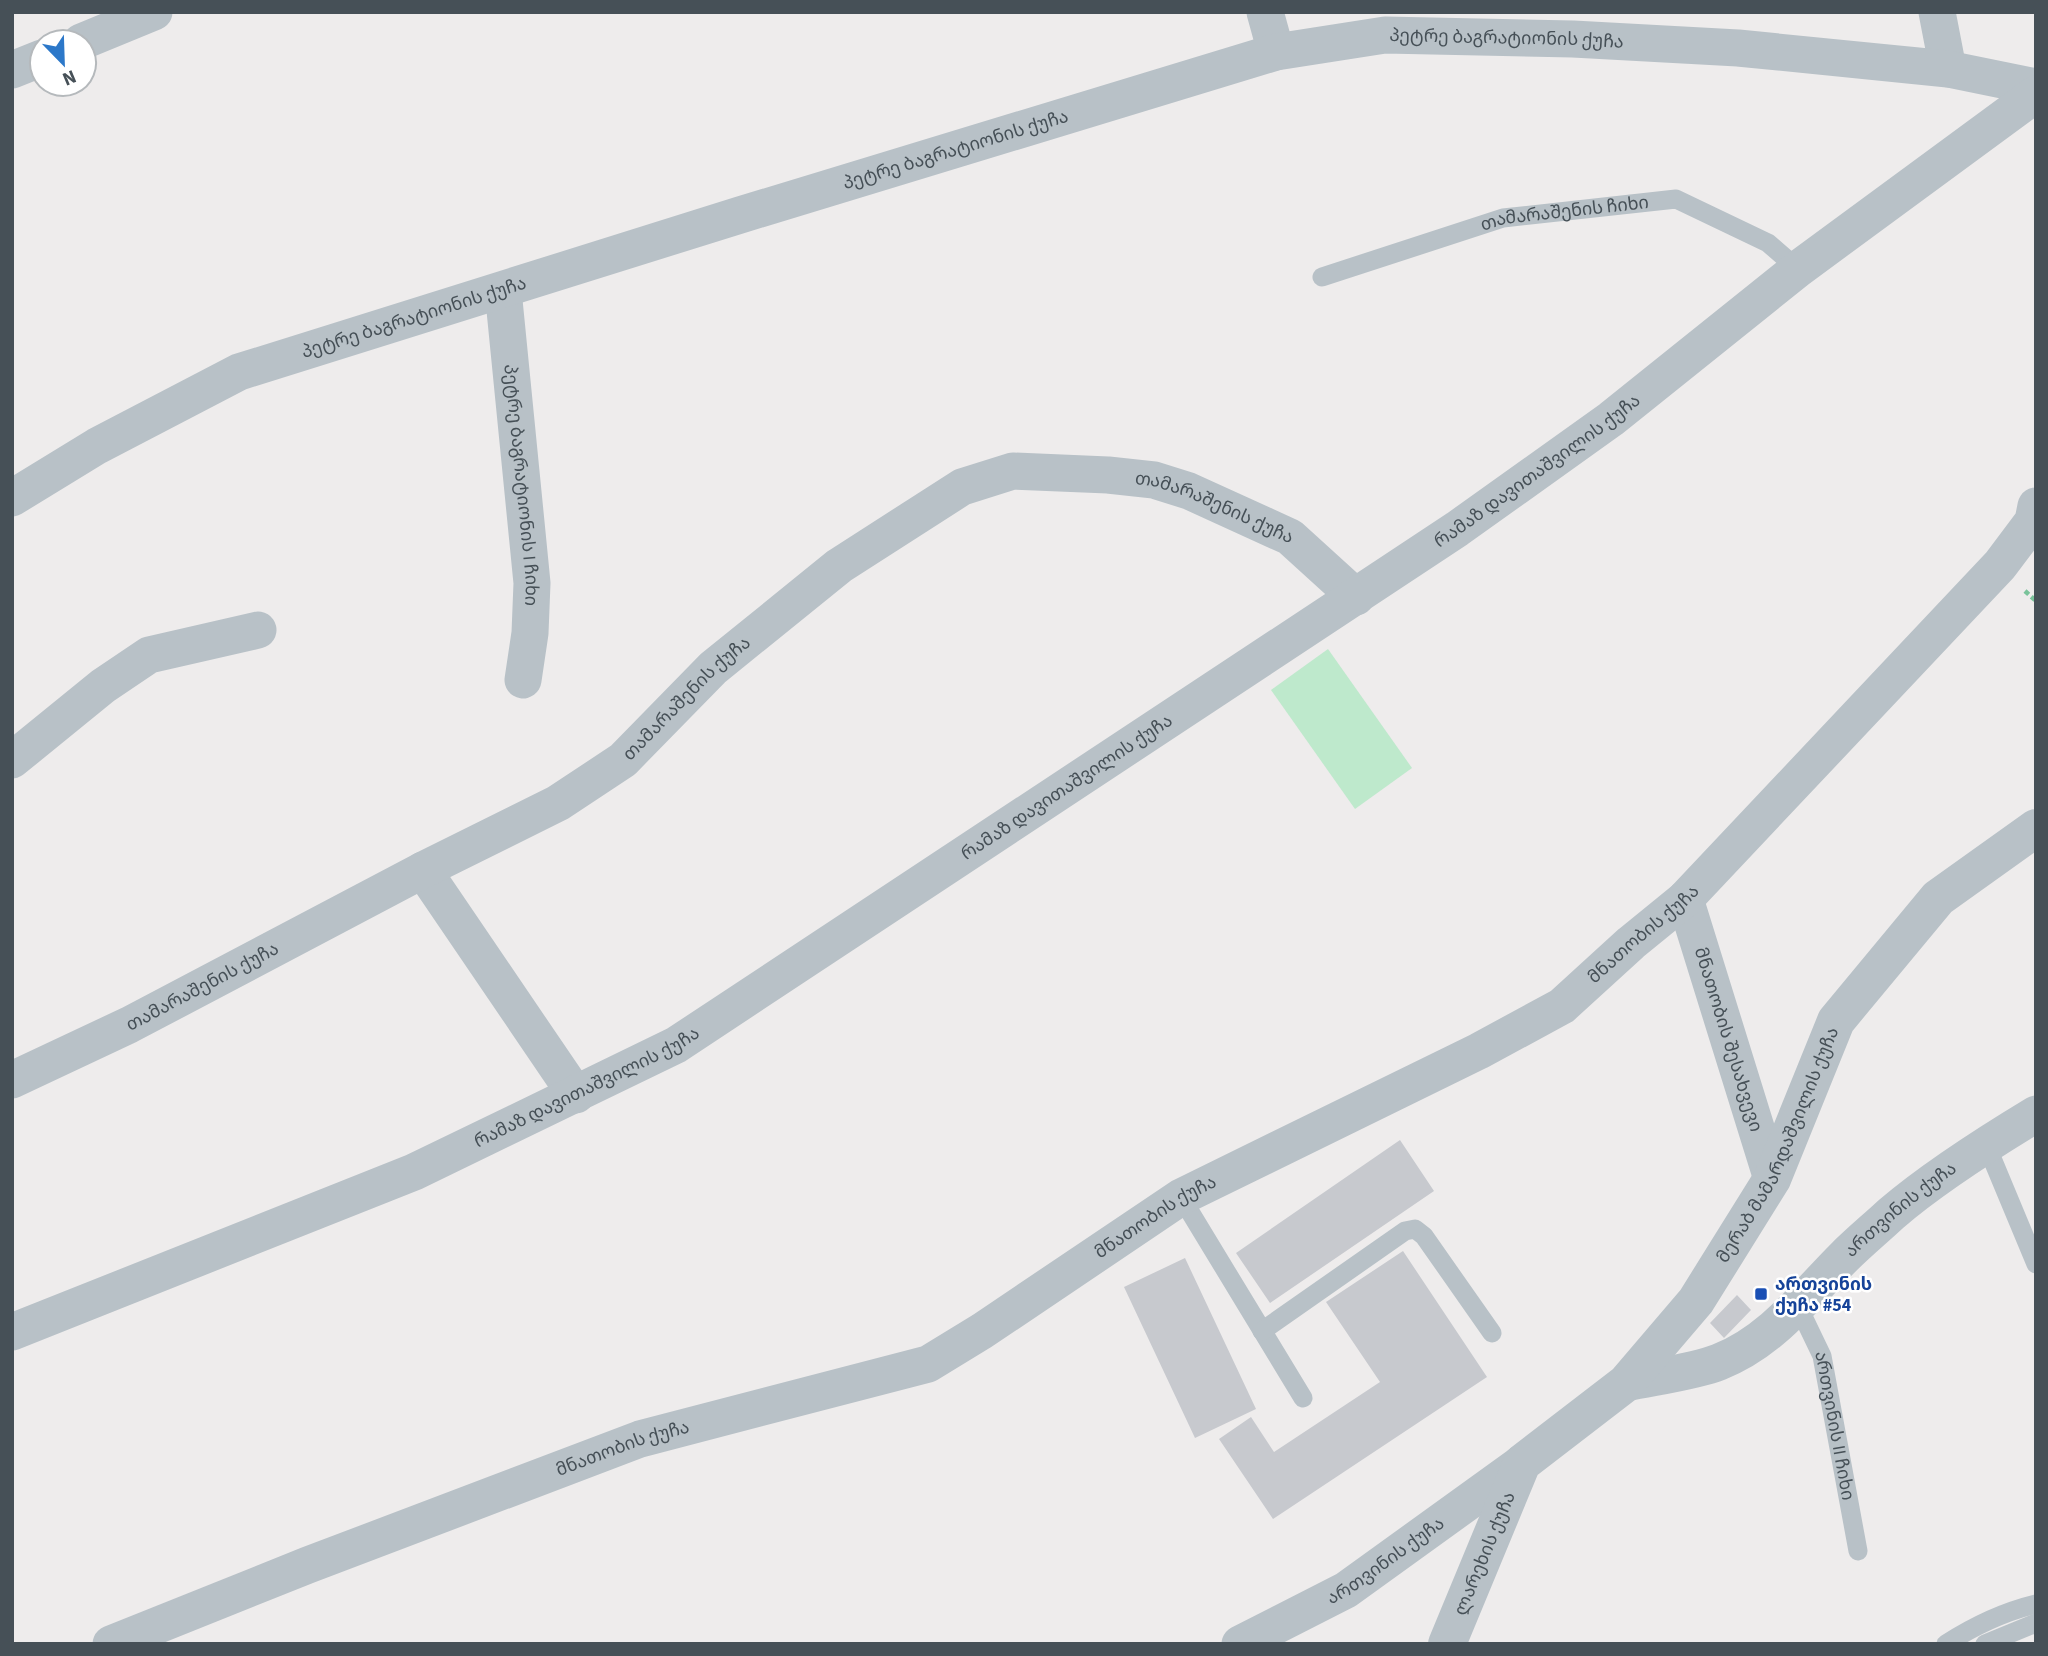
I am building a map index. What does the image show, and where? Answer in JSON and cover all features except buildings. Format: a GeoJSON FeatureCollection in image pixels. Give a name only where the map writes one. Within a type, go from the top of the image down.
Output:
{"type":"FeatureCollection","features":[{"type":"Feature","properties":{"kind":"street"},"geometry":{"type":"LineString","coordinates":[[98,35],[154,12]]}},
{"type":"Feature","properties":{"kind":"street"},"geometry":{"type":"LineString","coordinates":[[1265,12],[1276,51]]}},
{"type":"Feature","properties":{"kind":"street"},"geometry":{"type":"LineString","coordinates":[[1937,12],[1948,69]]}},
{"type":"Feature","properties":{"kind":"street","name":"პეტრე ბაგრატიონის ქუჩა"},"geometry":{"type":"LineString","coordinates":[[12,498],[97,446],[239,372],[752,211],[1276,51],[1385,36],[1573,38],[1738,48],[1948,69],[2036,88]]}},
{"type":"Feature","properties":{"kind":"street","name":"რამაზ დავითაშვილის ქუჩა"},"geometry":{"type":"LineString","coordinates":[[12,1332],[414,1172],[576,1096],[676,1045],[1457,529],[1611,419],[1798,269],[2036,94]]}},
{"type":"Feature","properties":{"kind":"street","name":"პეტრე ბაგრატიონის I ჩიხი"},"geometry":{"type":"LineString","coordinates":[[503,290],[532,583],[530,632],[523,680]]}},
{"type":"Feature","properties":{"kind":"street","name":"თამარაშენის ქუჩა"},"geometry":{"type":"LineString","coordinates":[[12,1080],[129,1026],[424,870],[558,803],[623,760],[713,668],[839,566],[962,487],[1013,471],[1154,480],[1189,491],[1290,537],[1356,597]]}},
{"type":"Feature","properties":{"kind":"street","name":"მნათობის ქუჩა"},"geometry":{"type":"LineString","coordinates":[[111,1644],[308,1565],[640,1439],[928,1364],[982,1331],[1181,1197],[1479,1051],[1562,1006],[1631,943],[1685,899],[2000,565],[2035,516]]}},
{"type":"Feature","properties":{"kind":"street"},"geometry":{"type":"LineString","coordinates":[[12,760],[103,686],[149,655],[258,630]]}},
{"type":"Feature","properties":{"kind":"street","name":"მერაბ მამარდაშვილის ქუჩა"},"geometry":{"type":"LineString","coordinates":[[1522,1463],[1626,1383],[1696,1301],[1772,1179],[1836,1021],[1938,898],[2036,828]]}},
{"type":"Feature","properties":{"kind":"street"},"geometry":{"type":"LineString","coordinates":[[424,870],[576,1096]]}},
{"type":"Feature","properties":{"kind":"street","name":"მნათობის შესახვევი"},"geometry":{"type":"LineString","coordinates":[[1685,899],[1772,1179]]}},
{"type":"Feature","properties":{"kind":"street","name":"ართვინის ქუჩა"},"geometry":{"type":"LineString","coordinates":[[1626,1383],[1718,1363],[1760,1337],[1798,1306],[1844,1257],[1894,1212],[1986,1144],[2036,1114]]}},
{"type":"Feature","properties":{"kind":"street","name":"ართვინის ქუჩა"},"geometry":{"type":"LineString","coordinates":[[1240,1644],[1346,1590],[1522,1463]]}},
{"type":"Feature","properties":{"kind":"street","name":"ლარეხის ქუჩა"},"geometry":{"type":"LineString","coordinates":[[1447,1644],[1522,1463]]}},
{"type":"Feature","properties":{"kind":"lane","name":"თამარაშენის ჩიხი"},"geometry":{"type":"LineString","coordinates":[[1322,278],[1503,218],[1676,199],[1768,243],[1798,269]]}},
{"type":"Feature","properties":{"kind":"lane"},"geometry":{"type":"LineString","coordinates":[[1986,1144],[2036,1264]]}},
{"type":"Feature","properties":{"kind":"lane"},"geometry":{"type":"LineString","coordinates":[[1181,1197],[1303,1398]]}},
{"type":"Feature","properties":{"kind":"lane"},"geometry":{"type":"LineString","coordinates":[[1262,1331],[1405,1231],[1415,1229],[1424,1236],[1492,1333]]}},
{"type":"Feature","properties":{"kind":"lane","name":"ართვინის II ჩიხი"},"geometry":{"type":"LineString","coordinates":[[1798,1306],[1822,1356],[1858,1551]]}},
{"type":"Feature","properties":{"kind":"lane"},"geometry":{"type":"LineString","coordinates":[[1946,1644],[1964,1632],[2011,1610],[2036,1604]]}},
{"type":"Feature","properties":{"kind":"lane"},"geometry":{"type":"LineString","coordinates":[[1985,1644],[2036,1623]]}},
{"type":"Feature","properties":{"kind":"green space"},"geometry":{"type":"Polygon","coordinates":[[[1328,649],[1412,768],[1355,809],[1271,690],[1328,649]]]}},
{"type":"Feature","properties":{"kind":"place","name":"ართვინის ქუჩა #54"},"geometry":{"type":"Point","coordinates":[1761,1294]}}]}
